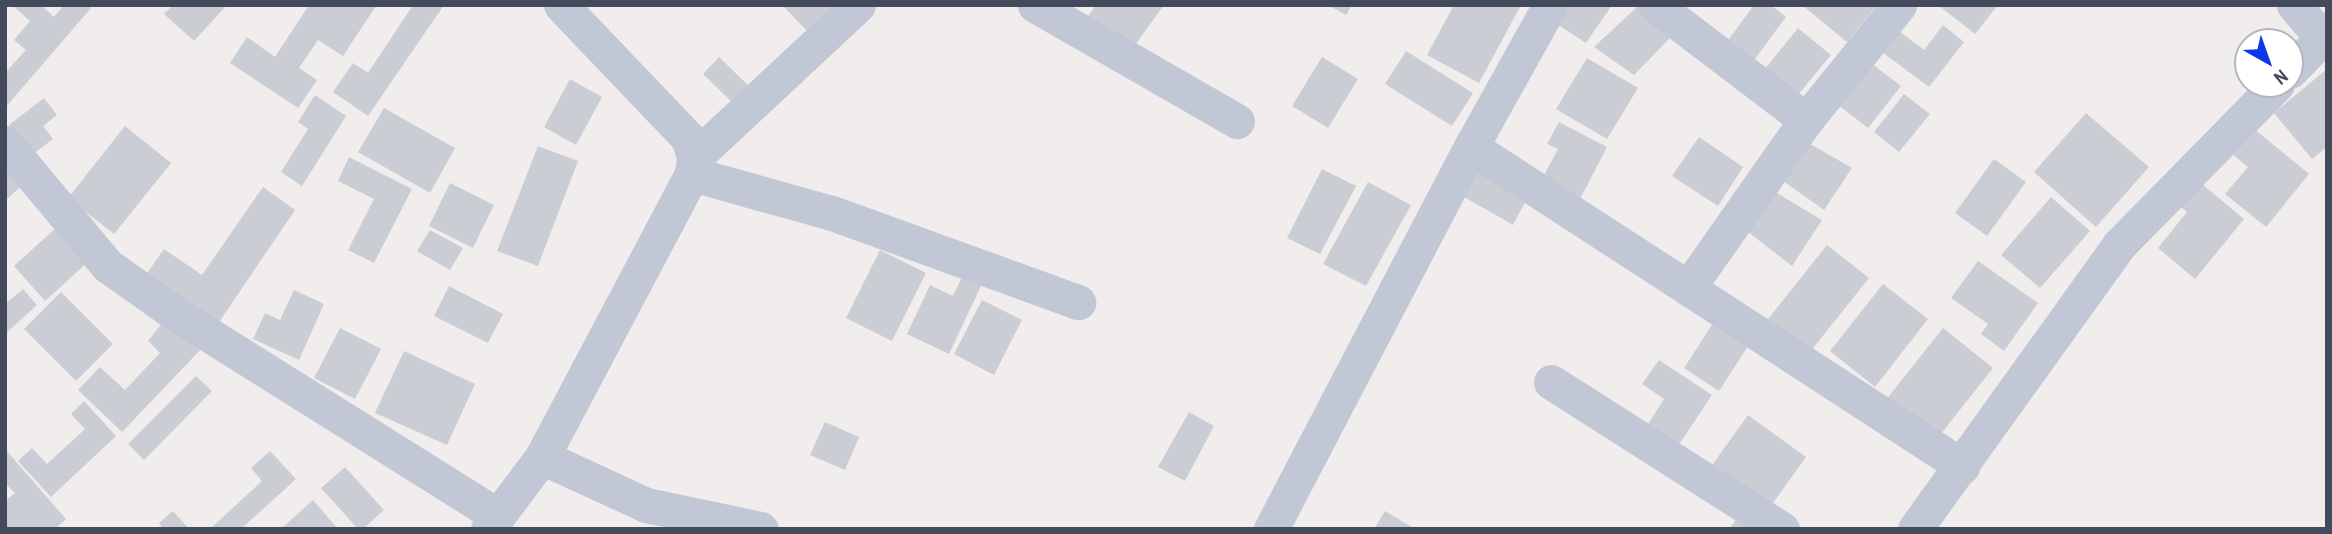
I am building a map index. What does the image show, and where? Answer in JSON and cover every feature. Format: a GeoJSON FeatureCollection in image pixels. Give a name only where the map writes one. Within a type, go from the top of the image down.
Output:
{"type":"FeatureCollection","features":[{"type":"Feature","properties":{"kind":"street"},"geometry":{"type":"LineString","coordinates":[[561,5],[689,139],[693,166]]}},
{"type":"Feature","properties":{"kind":"street"},"geometry":{"type":"LineString","coordinates":[[5,143],[108,266],[176,314],[492,522],[542,457],[693,166],[858,5]]}},
{"type":"Feature","properties":{"kind":"street"},"geometry":{"type":"LineString","coordinates":[[1035,5],[1237,121]]}},
{"type":"Feature","properties":{"kind":"street"},"geometry":{"type":"LineString","coordinates":[[1271,529],[1471,147],[1550,5]]}},
{"type":"Feature","properties":{"kind":"street"},"geometry":{"type":"LineString","coordinates":[[1655,5],[1806,120]]}},
{"type":"Feature","properties":{"kind":"street"},"geometry":{"type":"LineString","coordinates":[[1688,288],[1806,120],[1899,5]]}},
{"type":"Feature","properties":{"kind":"street"},"geometry":{"type":"LineString","coordinates":[[2294,5],[2324,41],[2304,59]]}},
{"type":"Feature","properties":{"kind":"street"},"geometry":{"type":"LineString","coordinates":[[1915,529],[2120,244],[2263,98]]}},
{"type":"Feature","properties":{"kind":"street"},"geometry":{"type":"LineString","coordinates":[[1471,147],[1962,466]]}},
{"type":"Feature","properties":{"kind":"street"},"geometry":{"type":"LineString","coordinates":[[693,166],[1078,302]]}},
{"type":"Feature","properties":{"kind":"street"},"geometry":{"type":"LineString","coordinates":[[1551,382],[1782,529]]}},
{"type":"Feature","properties":{"kind":"street"},"geometry":{"type":"LineString","coordinates":[[542,457],[646,505],[761,529]]}},
{"type":"Feature","properties":{"kind":"building"},"geometry":{"type":"Polygon","coordinates":[[[12,5],[41,5],[54,17],[64,5],[87,5],[91,8],[5,108],[5,73],[26,50],[14,40],[30,21],[12,5]]]}},
{"type":"Feature","properties":{"kind":"building"},"geometry":{"type":"Polygon","coordinates":[[[173,5],[227,5],[194,41],[164,14],[173,5]]]}},
{"type":"Feature","properties":{"kind":"building"},"geometry":{"type":"Polygon","coordinates":[[[309,5],[376,6],[343,56],[318,40],[299,68],[317,80],[298,108],[230,63],[247,37],[275,57],[309,5]]]}},
{"type":"Feature","properties":{"kind":"building"},"geometry":{"type":"Polygon","coordinates":[[[413,5],[444,5],[368,116],[333,92],[353,63],[368,73],[413,5]]]}},
{"type":"Feature","properties":{"kind":"building"},"geometry":{"type":"Polygon","coordinates":[[[782,5],[832,5],[837,11],[811,35],[782,5]]]}},
{"type":"Feature","properties":{"kind":"building"},"geometry":{"type":"Polygon","coordinates":[[[1096,5],[1164,5],[1135,45],[1082,25],[1096,5]]]}},
{"type":"Feature","properties":{"kind":"building"},"geometry":{"type":"Polygon","coordinates":[[[1328,5],[1352,5],[1346,15],[1328,5]]]}},
{"type":"Feature","properties":{"kind":"building"},"geometry":{"type":"Polygon","coordinates":[[[1454,5],[1521,5],[1479,83],[1427,55],[1454,5]]]}},
{"type":"Feature","properties":{"kind":"building"},"geometry":{"type":"Polygon","coordinates":[[[1561,5],[1612,5],[1586,43],[1551,20],[1561,5]]]}},
{"type":"Feature","properties":{"kind":"building"},"geometry":{"type":"Polygon","coordinates":[[[1754,5],[1771,5],[1786,17],[1752,63],[1726,43],[1754,5]]]}},
{"type":"Feature","properties":{"kind":"building"},"geometry":{"type":"Polygon","coordinates":[[[1802,5],[1877,5],[1847,42],[1802,5]]]}},
{"type":"Feature","properties":{"kind":"building"},"geometry":{"type":"Polygon","coordinates":[[[1938,5],[1998,5],[1975,34],[1938,5]]]}},
{"type":"Feature","properties":{"kind":"building"},"geometry":{"type":"Polygon","coordinates":[[[1638,6],[1670,38],[1634,75],[1594,47],[1638,6]]]}},
{"type":"Feature","properties":{"kind":"building"},"geometry":{"type":"Polygon","coordinates":[[[1943,25],[1964,42],[1929,87],[1882,52],[1899,31],[1924,50],[1943,25]]]}},
{"type":"Feature","properties":{"kind":"building"},"geometry":{"type":"Polygon","coordinates":[[[1798,28],[1831,55],[1797,96],[1764,70],[1798,28]]]}},
{"type":"Feature","properties":{"kind":"building"},"geometry":{"type":"Polygon","coordinates":[[[1406,51],[1473,93],[1452,126],[1385,84],[1406,51]]]}},
{"type":"Feature","properties":{"kind":"building"},"geometry":{"type":"Polygon","coordinates":[[[719,57],[753,90],[737,107],[703,74],[719,57]]]}},
{"type":"Feature","properties":{"kind":"building"},"geometry":{"type":"Polygon","coordinates":[[[1322,57],[1358,79],[1328,128],[1292,106],[1322,57]]]}},
{"type":"Feature","properties":{"kind":"building"},"geometry":{"type":"Polygon","coordinates":[[[1587,58],[1638,88],[1607,139],[1556,109],[1587,58]]]}},
{"type":"Feature","properties":{"kind":"building"},"geometry":{"type":"Polygon","coordinates":[[[1871,63],[1901,86],[1868,128],[1838,105],[1871,63]]]}},
{"type":"Feature","properties":{"kind":"building"},"geometry":{"type":"Polygon","coordinates":[[[2327,69],[2327,147],[2312,159],[2274,113],[2292,98],[2304,98],[2304,88],[2327,69]]]}},
{"type":"Feature","properties":{"kind":"building"},"geometry":{"type":"Polygon","coordinates":[[[570,79],[602,97],[576,145],[544,127],[570,79]]]}},
{"type":"Feature","properties":{"kind":"building"},"geometry":{"type":"Polygon","coordinates":[[[1904,94],[1930,114],[1899,152],[1874,132],[1904,94]]]}},
{"type":"Feature","properties":{"kind":"building"},"geometry":{"type":"Polygon","coordinates":[[[315,95],[346,116],[302,186],[281,172],[308,129],[298,122],[315,95]]]}},
{"type":"Feature","properties":{"kind":"building"},"geometry":{"type":"Polygon","coordinates":[[[44,98],[57,115],[43,126],[53,139],[32,155],[9,125],[44,98]]]}},
{"type":"Feature","properties":{"kind":"building"},"geometry":{"type":"Polygon","coordinates":[[[384,108],[455,148],[430,193],[358,152],[384,108]]]}},
{"type":"Feature","properties":{"kind":"building"},"geometry":{"type":"Polygon","coordinates":[[[2086,113],[2149,167],[2096,227],[2034,172],[2086,113]]]}},
{"type":"Feature","properties":{"kind":"building"},"geometry":{"type":"Polygon","coordinates":[[[1559,122],[1607,147],[1579,201],[1541,181],[1558,149],[1547,144],[1559,122]]]}},
{"type":"Feature","properties":{"kind":"building"},"geometry":{"type":"Polygon","coordinates":[[[125,126],[171,163],[114,234],[68,198],[125,126]]]}},
{"type":"Feature","properties":{"kind":"building"},"geometry":{"type":"Polygon","coordinates":[[[2253,128],[2309,174],[2266,227],[2225,194],[2248,167],[2231,153],[2253,128]]]}},
{"type":"Feature","properties":{"kind":"building"},"geometry":{"type":"Polygon","coordinates":[[[1699,137],[1743,167],[1718,206],[1672,176],[1699,137]]]}},
{"type":"Feature","properties":{"kind":"building"},"geometry":{"type":"Polygon","coordinates":[[[1810,144],[1852,168],[1824,210],[1783,181],[1810,144]]]}},
{"type":"Feature","properties":{"kind":"building"},"geometry":{"type":"Polygon","coordinates":[[[538,146],[578,161],[538,266],[497,251],[538,146]]]}},
{"type":"Feature","properties":{"kind":"building"},"geometry":{"type":"Polygon","coordinates":[[[5,153],[29,179],[5,201],[5,153]]]}},
{"type":"Feature","properties":{"kind":"building"},"geometry":{"type":"Polygon","coordinates":[[[349,157],[412,189],[374,263],[348,250],[374,199],[338,181],[349,157]]]}},
{"type":"Feature","properties":{"kind":"building"},"geometry":{"type":"Polygon","coordinates":[[[1994,159],[2026,182],[1987,236],[1955,213],[1994,159]]]}},
{"type":"Feature","properties":{"kind":"building"},"geometry":{"type":"Polygon","coordinates":[[[1477,161],[1531,191],[1513,225],[1459,194],[1477,161]]]}},
{"type":"Feature","properties":{"kind":"building"},"geometry":{"type":"Polygon","coordinates":[[[1322,169],[1356,186],[1320,254],[1287,238],[1322,169]]]}},
{"type":"Feature","properties":{"kind":"building"},"geometry":{"type":"Polygon","coordinates":[[[2197,180],[2244,219],[2195,279],[2158,248],[2187,212],[2177,204],[2197,180]]]}},
{"type":"Feature","properties":{"kind":"building"},"geometry":{"type":"Polygon","coordinates":[[[1368,182],[1411,205],[1366,286],[1323,264],[1368,182]]]}},
{"type":"Feature","properties":{"kind":"building"},"geometry":{"type":"Polygon","coordinates":[[[450,183],[494,205],[473,248],[429,226],[450,183]]]}},
{"type":"Feature","properties":{"kind":"building"},"geometry":{"type":"Polygon","coordinates":[[[263,187],[295,210],[215,328],[143,279],[164,249],[202,275],[263,187]]]}},
{"type":"Feature","properties":{"kind":"building"},"geometry":{"type":"Polygon","coordinates":[[[1770,189],[1822,220],[1792,266],[1743,228],[1770,189]]]}},
{"type":"Feature","properties":{"kind":"building"},"geometry":{"type":"Polygon","coordinates":[[[2051,197],[2090,231],[2040,288],[2001,255],[2051,197]]]}},
{"type":"Feature","properties":{"kind":"building"},"geometry":{"type":"Polygon","coordinates":[[[57,227],[89,261],[45,301],[14,266],[57,227]]]}},
{"type":"Feature","properties":{"kind":"building"},"geometry":{"type":"Polygon","coordinates":[[[430,230],[463,248],[450,270],[417,251],[430,230]]]}},
{"type":"Feature","properties":{"kind":"building"},"geometry":{"type":"Polygon","coordinates":[[[1827,245],[1869,278],[1810,352],[1768,319],[1827,245]]]}},
{"type":"Feature","properties":{"kind":"building"},"geometry":{"type":"Polygon","coordinates":[[[880,250],[926,273],[892,341],[846,318],[880,250]]]}},
{"type":"Feature","properties":{"kind":"building"},"geometry":{"type":"Polygon","coordinates":[[[1978,261],[2038,303],[2004,351],[1981,334],[1988,324],[1951,298],[1978,261]]]}},
{"type":"Feature","properties":{"kind":"building"},"geometry":{"type":"Polygon","coordinates":[[[968,264],[987,273],[949,354],[907,334],[930,285],[953,296],[968,264]]]}},
{"type":"Feature","properties":{"kind":"building"},"geometry":{"type":"Polygon","coordinates":[[[1883,284],[1928,319],[1875,387],[1830,351],[1883,284]]]}},
{"type":"Feature","properties":{"kind":"building"},"geometry":{"type":"Polygon","coordinates":[[[449,286],[503,314],[488,343],[434,316],[449,286]]]}},
{"type":"Feature","properties":{"kind":"building"},"geometry":{"type":"Polygon","coordinates":[[[23,289],[37,305],[5,334],[5,304],[23,289]]]}},
{"type":"Feature","properties":{"kind":"building"},"geometry":{"type":"Polygon","coordinates":[[[294,290],[324,304],[299,360],[253,339],[265,313],[280,320],[294,290]]]}},
{"type":"Feature","properties":{"kind":"building"},"geometry":{"type":"Polygon","coordinates":[[[61,292],[113,344],[76,381],[24,329],[61,292]]]}},
{"type":"Feature","properties":{"kind":"building"},"geometry":{"type":"Polygon","coordinates":[[[982,300],[1022,320],[994,375],[954,354],[982,300]]]}},
{"type":"Feature","properties":{"kind":"building"},"geometry":{"type":"Polygon","coordinates":[[[1717,317],[1752,340],[1719,391],[1684,368],[1717,317]]]}},
{"type":"Feature","properties":{"kind":"building"},"geometry":{"type":"Polygon","coordinates":[[[166,318],[205,345],[122,432],[78,390],[100,367],[125,390],[160,353],[148,341],[166,318]]]}},
{"type":"Feature","properties":{"kind":"building"},"geometry":{"type":"Polygon","coordinates":[[[340,328],[381,349],[355,399],[314,378],[340,328]]]}},
{"type":"Feature","properties":{"kind":"building"},"geometry":{"type":"Polygon","coordinates":[[[1943,328],[1993,368],[1936,440],[1885,401],[1943,328]]]}},
{"type":"Feature","properties":{"kind":"building"},"geometry":{"type":"Polygon","coordinates":[[[404,351],[475,384],[447,445],[375,413],[404,351]]]}},
{"type":"Feature","properties":{"kind":"building"},"geometry":{"type":"Polygon","coordinates":[[[1659,360],[1712,395],[1676,449],[1645,429],[1664,399],[1642,384],[1659,360]]]}},
{"type":"Feature","properties":{"kind":"building"},"geometry":{"type":"Polygon","coordinates":[[[196,376],[212,391],[144,460],[128,444],[196,376]]]}},
{"type":"Feature","properties":{"kind":"building"},"geometry":{"type":"Polygon","coordinates":[[[84,401],[116,436],[51,497],[18,461],[32,448],[47,464],[85,429],[71,414],[84,401]]]}},
{"type":"Feature","properties":{"kind":"building"},"geometry":{"type":"Polygon","coordinates":[[[1189,412],[1214,426],[1185,481],[1158,467],[1189,412]]]}},
{"type":"Feature","properties":{"kind":"building"},"geometry":{"type":"Polygon","coordinates":[[[1748,415],[1806,457],[1768,510],[1710,468],[1748,415]]]}},
{"type":"Feature","properties":{"kind":"building"},"geometry":{"type":"Polygon","coordinates":[[[825,422],[859,437],[845,470],[810,455],[825,422]]]}},
{"type":"Feature","properties":{"kind":"building"},"geometry":{"type":"Polygon","coordinates":[[[5,449],[66,519],[55,529],[5,529],[5,501],[15,493],[5,483],[5,449]]]}},
{"type":"Feature","properties":{"kind":"building"},"geometry":{"type":"Polygon","coordinates":[[[270,451],[296,479],[241,529],[210,529],[262,481],[251,468],[270,451]]]}},
{"type":"Feature","properties":{"kind":"building"},"geometry":{"type":"Polygon","coordinates":[[[345,467],[384,510],[363,529],[358,529],[321,488],[345,467]]]}},
{"type":"Feature","properties":{"kind":"building"},"geometry":{"type":"Polygon","coordinates":[[[313,500],[338,529],[281,529],[313,500]]]}},
{"type":"Feature","properties":{"kind":"building"},"geometry":{"type":"Polygon","coordinates":[[[173,511],[189,529],[163,529],[159,523],[173,511]]]}},
{"type":"Feature","properties":{"kind":"building"},"geometry":{"type":"Polygon","coordinates":[[[1385,511],[1415,529],[1374,529],[1385,511]]]}},
{"type":"Feature","properties":{"kind":"building"},"geometry":{"type":"Polygon","coordinates":[[[1736,520],[1749,529],[1729,529],[1736,520]]]}}]}
